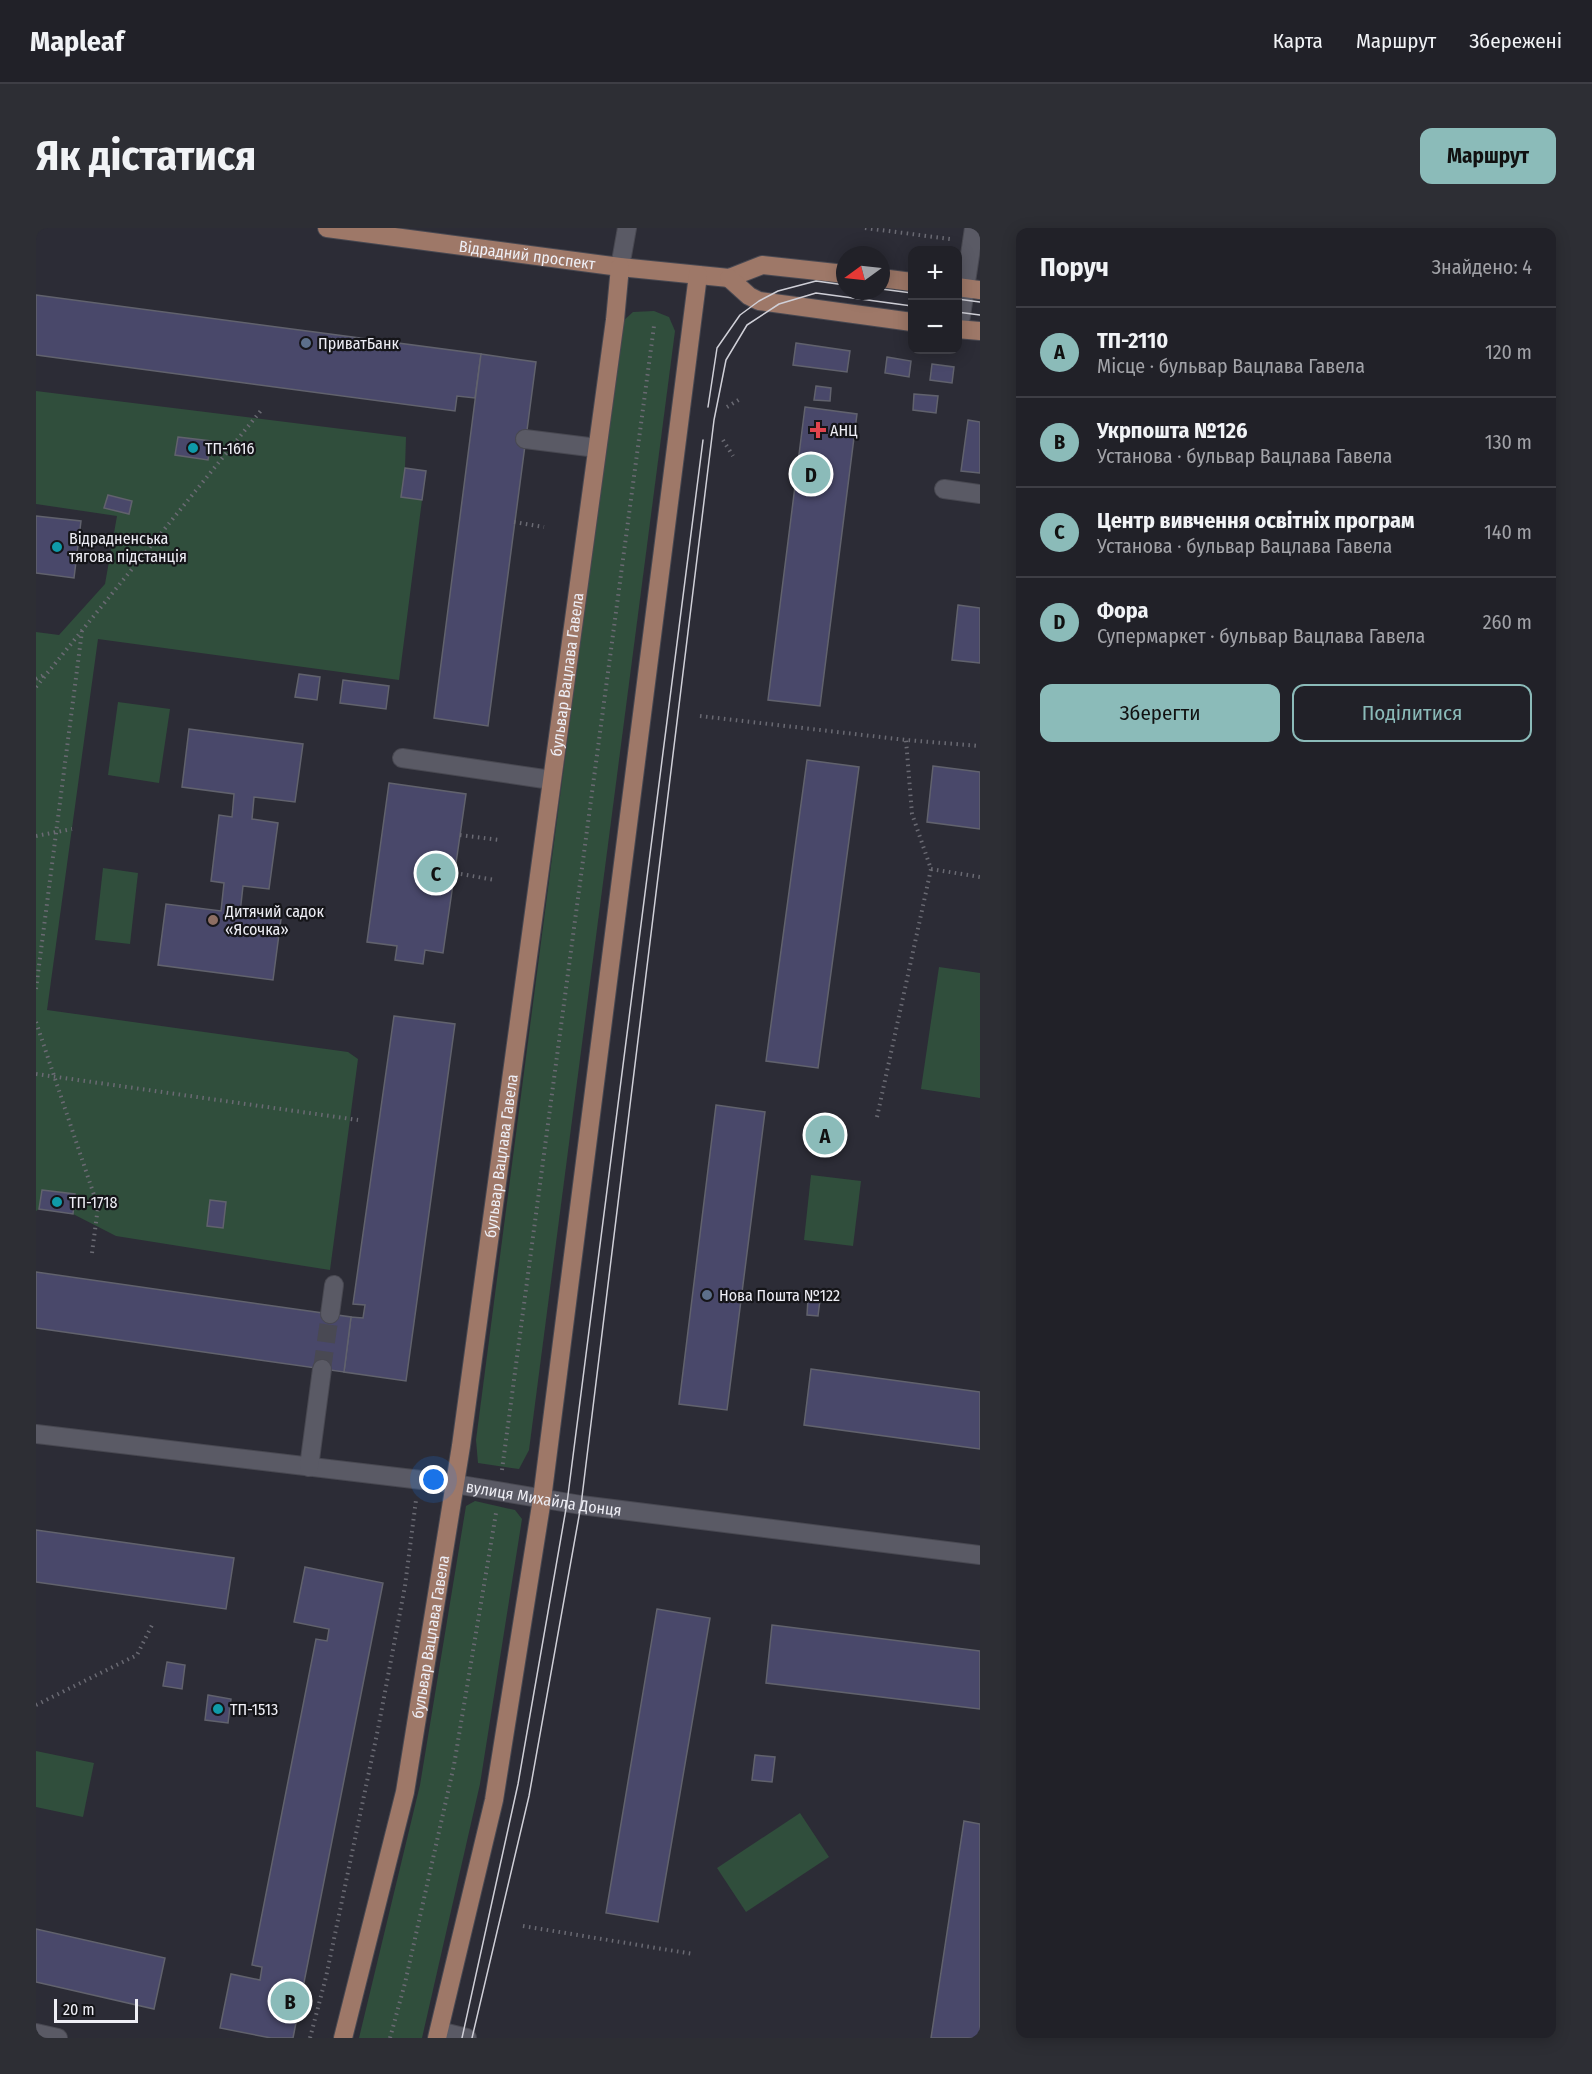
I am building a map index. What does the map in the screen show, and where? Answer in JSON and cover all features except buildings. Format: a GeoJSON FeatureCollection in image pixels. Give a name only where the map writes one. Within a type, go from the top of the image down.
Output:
{"type":"FeatureCollection","features":[{"type":"Feature","properties":{"kind":"main road","name":"Відрадний проспект"},"geometry":{"type":"LineString","coordinates":[[327,228],[620,267],[729,278],[762,265],[836,273]]}},
{"type":"Feature","properties":{"kind":"main road","name":"бульвар Вацлава Гавела"},"geometry":{"type":"LineString","coordinates":[[343,2038],[405,1792],[455,1484],[615,320],[620,267]]}},
{"type":"Feature","properties":{"kind":"main road"},"geometry":{"type":"LineString","coordinates":[[438,2035],[495,1800],[542,1499],[698,275]]}},
{"type":"Feature","properties":{"kind":"main road"},"geometry":{"type":"LineString","coordinates":[[729,278],[749,296],[759,301],[908,321]]}},
{"type":"Feature","properties":{"kind":"main road"},"geometry":{"type":"LineString","coordinates":[[890,279],[908,281]]}},
{"type":"Feature","properties":{"kind":"main road"},"geometry":{"type":"LineString","coordinates":[[962,329],[980,331]]}},
{"type":"Feature","properties":{"kind":"street"},"geometry":{"type":"LineString","coordinates":[[620,267],[627,228]]}},
{"type":"Feature","properties":{"kind":"street"},"geometry":{"type":"LineString","coordinates":[[962,313],[968,288],[973,235]]}},
{"type":"Feature","properties":{"kind":"street"},"geometry":{"type":"LineString","coordinates":[[525,439],[597,448]]}},
{"type":"Feature","properties":{"kind":"street"},"geometry":{"type":"LineString","coordinates":[[944,489],[980,494]]}},
{"type":"Feature","properties":{"kind":"street"},"geometry":{"type":"LineString","coordinates":[[402,758],[551,780]]}},
{"type":"Feature","properties":{"kind":"street"},"geometry":{"type":"LineString","coordinates":[[330,1314],[334,1285]]}},
{"type":"Feature","properties":{"kind":"street"},"geometry":{"type":"LineString","coordinates":[[309,1467],[322,1369]]}},
{"type":"Feature","properties":{"kind":"street","name":"вулиця Михайла Донця"},"geometry":{"type":"LineString","coordinates":[[36,1434],[455,1484],[542,1499],[980,1555]]}},
{"type":"Feature","properties":{"kind":"street"},"geometry":{"type":"LineString","coordinates":[[36,2033],[58,2038]]}},
{"type":"Feature","properties":{"kind":"street"},"geometry":{"type":"LineString","coordinates":[[438,2035],[467,2038]]}},
{"type":"Feature","properties":{"kind":"path"},"geometry":{"type":"LineString","coordinates":[[865,228],[973,235]]}},
{"type":"Feature","properties":{"kind":"path"},"geometry":{"type":"LineString","coordinates":[[390,2038],[454,1765],[499,1492],[654,326]]}},
{"type":"Feature","properties":{"kind":"path"},"geometry":{"type":"LineString","coordinates":[[727,407],[740,399]]}},
{"type":"Feature","properties":{"kind":"path"},"geometry":{"type":"LineString","coordinates":[[36,687],[263,408]]}},
{"type":"Feature","properties":{"kind":"path"},"geometry":{"type":"LineString","coordinates":[[723,440],[733,456]]}},
{"type":"Feature","properties":{"kind":"path"},"geometry":{"type":"LineString","coordinates":[[514,522],[544,527]]}},
{"type":"Feature","properties":{"kind":"path"},"geometry":{"type":"LineString","coordinates":[[36,989],[82,631]]}},
{"type":"Feature","properties":{"kind":"path"},"geometry":{"type":"LineString","coordinates":[[36,679],[47,673]]}},
{"type":"Feature","properties":{"kind":"path"},"geometry":{"type":"LineString","coordinates":[[700,716],[906,740],[980,746]]}},
{"type":"Feature","properties":{"kind":"path"},"geometry":{"type":"LineString","coordinates":[[877,1117],[931,869],[912,814],[906,740]]}},
{"type":"Feature","properties":{"kind":"path"},"geometry":{"type":"LineString","coordinates":[[36,836],[72,828]]}},
{"type":"Feature","properties":{"kind":"path"},"geometry":{"type":"LineString","coordinates":[[460,835],[500,840]]}},
{"type":"Feature","properties":{"kind":"path"},"geometry":{"type":"LineString","coordinates":[[931,869],[980,877]]}},
{"type":"Feature","properties":{"kind":"path"},"geometry":{"type":"LineString","coordinates":[[455,873],[495,880]]}},
{"type":"Feature","properties":{"kind":"path"},"geometry":{"type":"LineString","coordinates":[[36,1022],[98,1206],[92,1253]]}},
{"type":"Feature","properties":{"kind":"path"},"geometry":{"type":"LineString","coordinates":[[36,1074],[358,1120]]}},
{"type":"Feature","properties":{"kind":"path"},"geometry":{"type":"LineString","coordinates":[[310,2038],[326,1977],[378,1729],[405,1586],[417,1491]]}},
{"type":"Feature","properties":{"kind":"path"},"geometry":{"type":"LineString","coordinates":[[36,1705],[137,1655],[152,1625]]}},
{"type":"Feature","properties":{"kind":"path"},"geometry":{"type":"LineString","coordinates":[[523,1926],[693,1954]]}},
{"type":"Feature","properties":{"kind":"green space"},"geometry":{"type":"Polygon","coordinates":[[[654,311],[669,317],[675,331],[529,1450],[519,1469],[478,1463],[476,1440],[622,322],[633,312],[654,311]]]}},
{"type":"Feature","properties":{"kind":"green space"},"geometry":{"type":"Polygon","coordinates":[[[36,391],[406,437],[405,468],[422,500],[399,680],[98,639],[47,1010],[348,1052],[358,1059],[330,1270],[116,1236],[73,1214],[75,1194],[42,1190],[39,1209],[36,1211],[36,632],[59,635],[105,584],[117,516],[36,504],[36,391]]]}},
{"type":"Feature","properties":{"kind":"green space"},"geometry":{"type":"Polygon","coordinates":[[[118,702],[170,709],[159,783],[108,775],[118,702]]]}},
{"type":"Feature","properties":{"kind":"green space"},"geometry":{"type":"Polygon","coordinates":[[[103,868],[138,873],[130,944],[95,940],[103,868]]]}},
{"type":"Feature","properties":{"kind":"green space"},"geometry":{"type":"Polygon","coordinates":[[[939,967],[980,973],[980,1098],[921,1089],[939,967]]]}},
{"type":"Feature","properties":{"kind":"green space"},"geometry":{"type":"Polygon","coordinates":[[[811,1175],[861,1181],[853,1246],[804,1240],[811,1175]]]}},
{"type":"Feature","properties":{"kind":"green space"},"geometry":{"type":"Polygon","coordinates":[[[475,1501],[515,1510],[522,1519],[480,1784],[422,2038],[359,2038],[420,1785],[466,1506],[475,1501]]]}},
{"type":"Feature","properties":{"kind":"green space"},"geometry":{"type":"Polygon","coordinates":[[[36,1751],[94,1763],[83,1817],[36,1807],[36,1751]]]}},
{"type":"Feature","properties":{"kind":"green space"},"geometry":{"type":"Polygon","coordinates":[[[800,1813],[829,1857],[746,1912],[717,1868],[800,1813]]]}},
{"type":"Feature","properties":{"kind":"tunnel"},"geometry":{"type":"LineString","coordinates":[[322,1369],[330,1314]]}},
{"type":"Feature","properties":{"kind":"tram line"},"geometry":{"type":"LineString","coordinates":[[708,407],[717,348],[740,315],[778,291],[816,281],[836,284]]}},
{"type":"Feature","properties":{"kind":"tram line"},"geometry":{"type":"LineString","coordinates":[[890,290],[908,292]]}},
{"type":"Feature","properties":{"kind":"tram line"},"geometry":{"type":"LineString","coordinates":[[472,2038],[529,1796],[581,1505],[714,420],[726,360],[747,325],[779,304],[816,293],[908,305]]}},
{"type":"Feature","properties":{"kind":"tram line"},"geometry":{"type":"LineString","coordinates":[[962,300],[980,302]]}},
{"type":"Feature","properties":{"kind":"tram line"},"geometry":{"type":"LineString","coordinates":[[962,313],[980,315]]}},
{"type":"Feature","properties":{"kind":"tram line"},"geometry":{"type":"LineString","coordinates":[[462,2038],[518,1784],[567,1503],[703,440]]}},
{"type":"Feature","properties":{"kind":"place","name":"ПриватБанк"},"geometry":{"type":"Point","coordinates":[306,343]}},
{"type":"Feature","properties":{"kind":"place","name":"АНЦ"},"geometry":{"type":"Point","coordinates":[818,430]}},
{"type":"Feature","properties":{"kind":"place","name":"ТП-1616"},"geometry":{"type":"Point","coordinates":[193,448]}},
{"type":"Feature","properties":{"kind":"place","name":"Фора"},"geometry":{"type":"Point","coordinates":[811,474]}},
{"type":"Feature","properties":{"kind":"place","name":"Відрадненська тягова підстанція"},"geometry":{"type":"Point","coordinates":[57,547]}},
{"type":"Feature","properties":{"kind":"place","name":"Центр вивчення освітніх програм"},"geometry":{"type":"Point","coordinates":[436,873]}},
{"type":"Feature","properties":{"kind":"place","name":"Дитячий садок «Ясочка»"},"geometry":{"type":"Point","coordinates":[213,920]}},
{"type":"Feature","properties":{"kind":"place","name":"ТП-2110"},"geometry":{"type":"Point","coordinates":[825,1135]}},
{"type":"Feature","properties":{"kind":"place","name":"ТП-1718"},"geometry":{"type":"Point","coordinates":[57,1202]}},
{"type":"Feature","properties":{"kind":"place","name":"Нова Пошта №122"},"geometry":{"type":"Point","coordinates":[707,1295]}},
{"type":"Feature","properties":{"kind":"place","name":"ТП-1513"},"geometry":{"type":"Point","coordinates":[218,1709]}},
{"type":"Feature","properties":{"kind":"place","name":"Укрпошта №126"},"geometry":{"type":"Point","coordinates":[290,2001]}}]}
